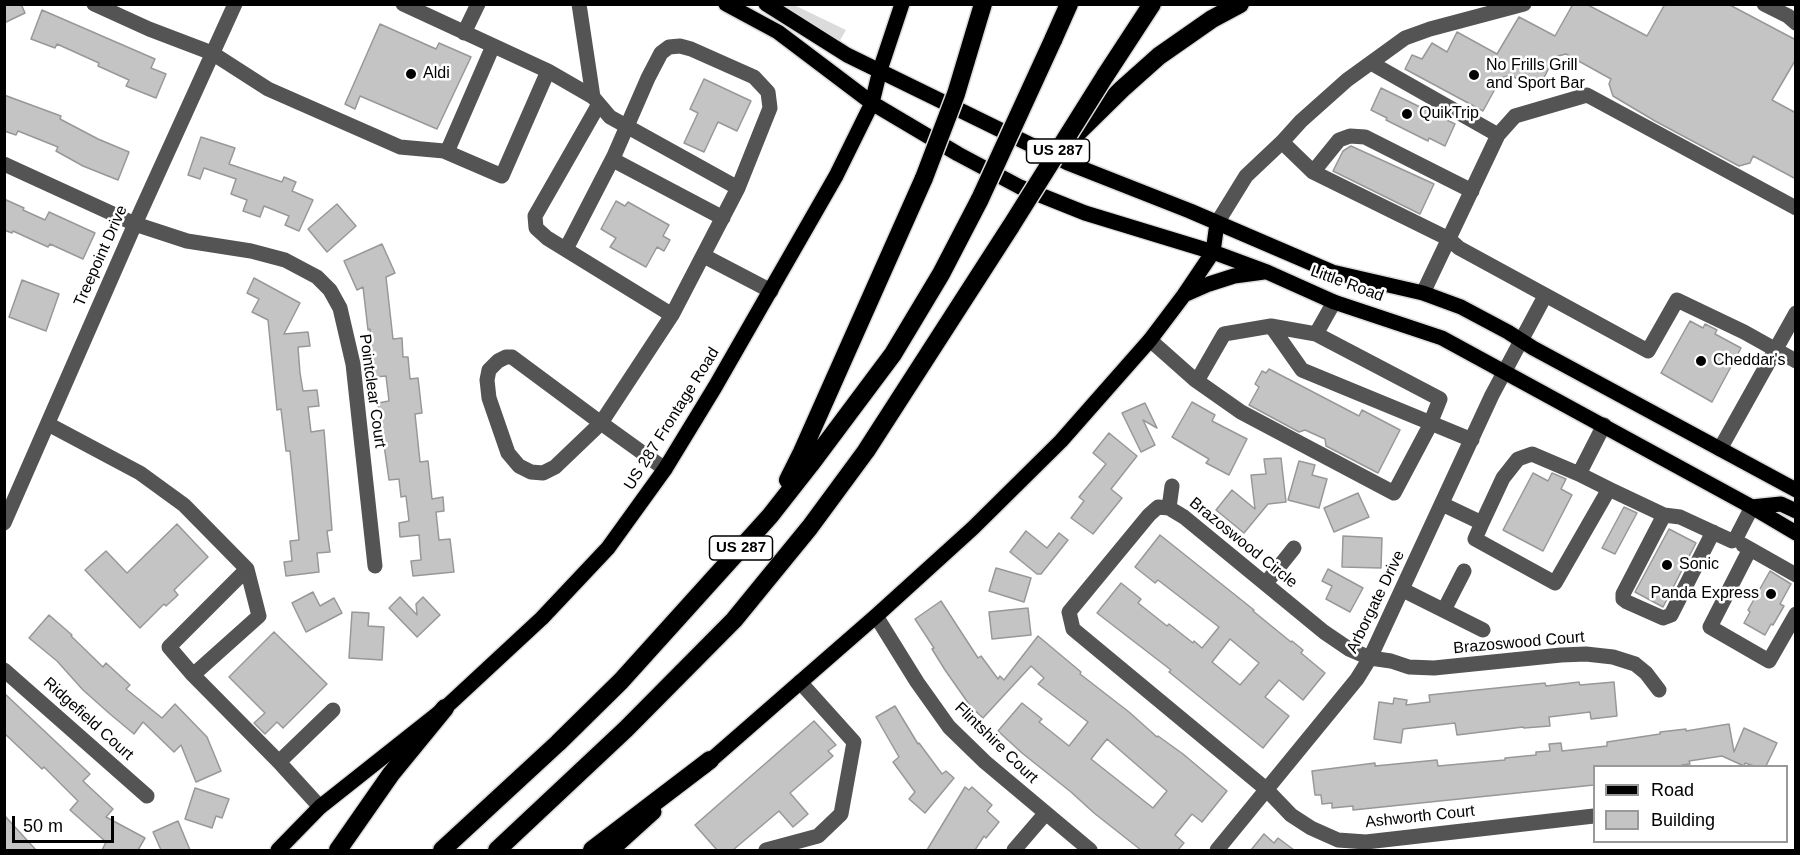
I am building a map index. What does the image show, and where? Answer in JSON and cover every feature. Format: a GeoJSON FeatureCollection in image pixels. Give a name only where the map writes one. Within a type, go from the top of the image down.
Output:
{"type":"FeatureCollection","features":[{"type":"Feature","properties":{"kind":"highway"},"geometry":{"type":"LineString","coordinates":[[770,516],[802,452],[924,178],[956,94],[983,4]]}},
{"type":"Feature","properties":{"kind":"highway","name":"US 287"},"geometry":{"type":"LineString","coordinates":[[442,850],[558,743],[621,681],[770,516],[893,354],[941,274],[980,199],[1069,4]]}},
{"type":"Feature","properties":{"kind":"highway","name":"US 287"},"geometry":{"type":"LineString","coordinates":[[497,850],[626,729],[734,620],[810,527],[866,451],[1152,4]]}},
{"type":"Feature","properties":{"kind":"highway"},"geometry":{"type":"LineString","coordinates":[[1056,154],[1159,56],[1212,19],[1240,4]]}},
{"type":"Feature","properties":{"kind":"highway"},"geometry":{"type":"LineString","coordinates":[[338,850],[391,774],[445,708]]}},
{"type":"Feature","properties":{"kind":"highway"},"geometry":{"type":"LineString","coordinates":[[592,850],[710,760]]}},
{"type":"Feature","properties":{"kind":"main road","name":"Little Road"},"geometry":{"type":"LineString","coordinates":[[726,4],[778,32],[872,102],[1020,188],[1085,213],[1213,252],[1268,272],[1334,302],[1442,338],[1604,425],[1796,533]]}},
{"type":"Feature","properties":{"kind":"main road","name":"Little Road"},"geometry":{"type":"LineString","coordinates":[[766,4],[847,55],[1068,163],[1332,272],[1423,293],[1461,307],[1796,490]]}},
{"type":"Feature","properties":{"kind":"main road","name":"US 287 Frontage Road"},"geometry":{"type":"LineString","coordinates":[[278,850],[320,807],[445,708],[542,618],[608,548],[665,469],[771,291],[836,176],[872,102],[902,4]]}},
{"type":"Feature","properties":{"kind":"main road"},"geometry":{"type":"LineString","coordinates":[[612,850],[710,760],[876,616],[972,528],[1060,441],[1150,340],[1184,295],[1213,252],[1216,223]]}},
{"type":"Feature","properties":{"kind":"main road"},"geometry":{"type":"LineString","coordinates":[[1184,295],[1234,276],[1268,272]]}},
{"type":"Feature","properties":{"kind":"main road"},"geometry":{"type":"LineString","coordinates":[[1752,507],[1781,504],[1796,511]]}},
{"type":"Feature","properties":{"kind":"street"},"geometry":{"type":"LineString","coordinates":[[94,4],[149,29],[212,53],[268,90],[400,147],[447,152],[502,176],[548,71]]}},
{"type":"Feature","properties":{"kind":"street","name":"Treepoint Drive"},"geometry":{"type":"LineString","coordinates":[[4,523],[234,4]]}},
{"type":"Feature","properties":{"kind":"street"},"geometry":{"type":"LineString","coordinates":[[403,4],[427,9],[464,33],[548,71],[596,100],[610,117],[738,188]]}},
{"type":"Feature","properties":{"kind":"street"},"geometry":{"type":"LineString","coordinates":[[464,33],[478,4]]}},
{"type":"Feature","properties":{"kind":"street"},"geometry":{"type":"LineString","coordinates":[[579,4],[596,100],[535,216],[536,228],[547,238],[672,315]]}},
{"type":"Feature","properties":{"kind":"street"},"geometry":{"type":"LineString","coordinates":[[1216,223],[1246,176],[1301,121],[1347,80],[1406,38],[1430,28],[1524,4]]}},
{"type":"Feature","properties":{"kind":"street"},"geometry":{"type":"LineString","coordinates":[[1764,4],[1788,16],[1796,23]]}},
{"type":"Feature","properties":{"kind":"street"},"geometry":{"type":"LineString","coordinates":[[566,249],[614,156],[661,53],[669,47],[680,45],[691,49],[754,77],[768,92],[770,108],[738,188],[672,315],[601,423],[555,467],[543,472],[531,472],[519,466],[508,453],[489,398],[487,380],[489,370],[498,361],[512,357],[601,423],[665,469]]}},
{"type":"Feature","properties":{"kind":"street"},"geometry":{"type":"LineString","coordinates":[[447,152],[493,46]]}},
{"type":"Feature","properties":{"kind":"street"},"geometry":{"type":"LineString","coordinates":[[1371,63],[1498,135]]}},
{"type":"Feature","properties":{"kind":"street"},"geometry":{"type":"LineString","coordinates":[[1423,293],[1498,135],[1515,116],[1587,95],[1796,208]]}},
{"type":"Feature","properties":{"kind":"street"},"geometry":{"type":"LineString","coordinates":[[1313,172],[1339,140],[1350,135],[1365,137],[1472,191]]}},
{"type":"Feature","properties":{"kind":"street"},"geometry":{"type":"LineString","coordinates":[[1282,142],[1313,172],[1449,239],[1459,248],[1648,351],[1677,300],[1796,362]]}},
{"type":"Feature","properties":{"kind":"street"},"geometry":{"type":"LineString","coordinates":[[614,156],[617,162],[723,218]]}},
{"type":"Feature","properties":{"kind":"street","name":"Pointclear Court"},"geometry":{"type":"LineString","coordinates":[[4,164],[135,224],[187,241],[251,251],[285,260],[317,277],[330,290],[340,308],[353,364],[375,566]]}},
{"type":"Feature","properties":{"kind":"street"},"geometry":{"type":"LineString","coordinates":[[704,256],[771,291]]}},
{"type":"Feature","properties":{"kind":"street","name":"Arborgate Drive"},"geometry":{"type":"LineString","coordinates":[[1217,850],[1357,679],[1370,658],[1505,371],[1545,296]]}},
{"type":"Feature","properties":{"kind":"street"},"geometry":{"type":"LineString","coordinates":[[1316,334],[1334,302]]}},
{"type":"Feature","properties":{"kind":"street"},"geometry":{"type":"LineString","coordinates":[[1720,449],[1796,313]]}},
{"type":"Feature","properties":{"kind":"street"},"geometry":{"type":"LineString","coordinates":[[1150,340],[1197,381],[1241,412],[1394,493],[1430,424],[1440,399],[1316,334],[1271,326],[1224,334],[1197,381]]}},
{"type":"Feature","properties":{"kind":"street"},"geometry":{"type":"LineString","coordinates":[[1271,326],[1302,370],[1472,441]]}},
{"type":"Feature","properties":{"kind":"street"},"geometry":{"type":"LineString","coordinates":[[48,424],[140,473],[184,505],[247,569],[259,616],[194,675]]}},
{"type":"Feature","properties":{"kind":"street"},"geometry":{"type":"LineString","coordinates":[[1579,474],[1604,425]]}},
{"type":"Feature","properties":{"kind":"street"},"geometry":{"type":"LineString","coordinates":[[1609,489],[1555,583],[1475,539],[1503,478],[1518,459],[1532,453],[1579,474],[1664,515],[1680,517],[1732,541],[1735,540],[1796,575]]}},
{"type":"Feature","properties":{"kind":"street"},"geometry":{"type":"LineString","coordinates":[[1169,508],[1172,486]]}},
{"type":"Feature","properties":{"kind":"street"},"geometry":{"type":"LineString","coordinates":[[1442,504],[1482,523]]}},
{"type":"Feature","properties":{"kind":"street","name":"Brazoswood Circle"},"geometry":{"type":"LineString","coordinates":[[1266,789],[1073,629],[1069,612],[1079,598],[1149,515],[1158,507],[1169,508],[1184,517],[1324,632],[1349,649],[1370,658]]}},
{"type":"Feature","properties":{"kind":"street"},"geometry":{"type":"LineString","coordinates":[[1735,540],[1752,507]]}},
{"type":"Feature","properties":{"kind":"street"},"geometry":{"type":"LineString","coordinates":[[1664,515],[1623,594],[1623,599],[1627,602],[1664,618],[1671,615],[1713,532]]}},
{"type":"Feature","properties":{"kind":"street"},"geometry":{"type":"LineString","coordinates":[[1266,583],[1294,548]]}},
{"type":"Feature","properties":{"kind":"street"},"geometry":{"type":"LineString","coordinates":[[1750,549],[1710,627],[1769,661],[1796,614]]}},
{"type":"Feature","properties":{"kind":"street"},"geometry":{"type":"LineString","coordinates":[[247,569],[169,647],[320,807]]}},
{"type":"Feature","properties":{"kind":"street"},"geometry":{"type":"LineString","coordinates":[[1444,610],[1464,571]]}},
{"type":"Feature","properties":{"kind":"street"},"geometry":{"type":"LineString","coordinates":[[1403,590],[1483,630]]}},
{"type":"Feature","properties":{"kind":"street","name":"Flintshire Court"},"geometry":{"type":"LineString","coordinates":[[876,616],[917,682],[949,727],[985,762],[1090,850]]}},
{"type":"Feature","properties":{"kind":"street","name":"Brazoswood Court"},"geometry":{"type":"LineString","coordinates":[[1370,658],[1409,667],[1434,668],[1586,654],[1613,657],[1635,664],[1646,673],[1659,690]]}},
{"type":"Feature","properties":{"kind":"street","name":"Ridgefield Court"},"geometry":{"type":"LineString","coordinates":[[4,670],[147,796]]}},
{"type":"Feature","properties":{"kind":"street"},"geometry":{"type":"LineString","coordinates":[[766,850],[818,836],[841,814],[854,742],[800,682]]}},
{"type":"Feature","properties":{"kind":"street"},"geometry":{"type":"LineString","coordinates":[[279,762],[333,710]]}},
{"type":"Feature","properties":{"kind":"street","name":"Ashworth Court"},"geometry":{"type":"LineString","coordinates":[[1266,789],[1291,815],[1311,828],[1338,840],[1366,842],[1593,816]]}},
{"type":"Feature","properties":{"kind":"street"},"geometry":{"type":"LineString","coordinates":[[1014,850],[1045,814]]}},
{"type":"Feature","properties":{"kind":"shaded area"},"geometry":{"type":"Polygon","coordinates":[[[759,5],[794,5],[846,30],[839,42],[759,5]]]}},
{"type":"Feature","properties":{"kind":"building"},"geometry":{"type":"Polygon","coordinates":[[[4,4],[21,4],[25,13],[4,23],[4,4]]]}},
{"type":"Feature","properties":{"kind":"building"},"geometry":{"type":"Polygon","coordinates":[[[1573,4],[1586,4],[1647,36],[1665,4],[1728,4],[1796,40],[1796,59],[1772,100],[1796,113],[1796,179],[1753,156],[1750,163],[1739,166],[1655,121],[1613,96],[1609,84],[1611,79],[1566,54],[1554,57],[1542,82],[1529,86],[1511,75],[1501,78],[1483,111],[1405,69],[1412,55],[1422,59],[1432,43],[1447,52],[1457,32],[1497,54],[1519,17],[1555,36],[1573,4]]]}},
{"type":"Feature","properties":{"kind":"building"},"geometry":{"type":"Polygon","coordinates":[[[42,10],[155,59],[151,68],[166,74],[156,98],[126,86],[129,80],[98,66],[99,63],[57,44],[55,48],[31,39],[42,10]]]}},
{"type":"Feature","properties":{"kind":"building","name":"Aldi"},"geometry":{"type":"Polygon","coordinates":[[[380,24],[436,49],[439,43],[471,57],[437,129],[360,96],[355,109],[345,104],[380,24]]]}},
{"type":"Feature","properties":{"kind":"building"},"geometry":{"type":"Polygon","coordinates":[[[704,79],[751,101],[737,131],[718,122],[704,152],[684,143],[698,113],[690,109],[704,79]]]}},
{"type":"Feature","properties":{"kind":"building","name":"QuikTrip"},"geometry":{"type":"Polygon","coordinates":[[[1381,88],[1455,124],[1445,146],[1429,138],[1428,141],[1371,110],[1381,88]]]}},
{"type":"Feature","properties":{"kind":"building"},"geometry":{"type":"Polygon","coordinates":[[[4,95],[61,116],[60,119],[129,152],[118,180],[83,166],[56,151],[58,147],[18,131],[16,135],[4,131],[4,95]]]}},
{"type":"Feature","properties":{"kind":"building"},"geometry":{"type":"Polygon","coordinates":[[[201,137],[235,148],[229,164],[282,182],[284,177],[296,182],[292,191],[313,200],[299,231],[285,225],[289,216],[264,206],[260,217],[243,211],[247,200],[231,194],[236,179],[204,168],[200,179],[188,175],[201,137]]]}},
{"type":"Feature","properties":{"kind":"building","name":"QuikTrip"},"geometry":{"type":"Polygon","coordinates":[[[1351,146],[1434,184],[1420,214],[1333,171],[1343,151],[1351,146]]]}},
{"type":"Feature","properties":{"kind":"building"},"geometry":{"type":"Polygon","coordinates":[[[4,199],[45,220],[49,212],[95,233],[83,259],[50,244],[48,247],[13,231],[12,233],[4,230],[4,199]]]}},
{"type":"Feature","properties":{"kind":"building"},"geometry":{"type":"Polygon","coordinates":[[[616,201],[625,206],[628,202],[669,225],[663,236],[670,240],[664,251],[657,247],[646,267],[610,247],[616,238],[601,229],[616,201]]]}},
{"type":"Feature","properties":{"kind":"building"},"geometry":{"type":"Polygon","coordinates":[[[337,204],[356,226],[327,252],[308,229],[337,204]]]}},
{"type":"Feature","properties":{"kind":"building"},"geometry":{"type":"Polygon","coordinates":[[[382,244],[395,273],[386,277],[393,339],[402,338],[403,357],[408,357],[410,379],[418,378],[422,413],[415,414],[420,462],[428,461],[432,499],[443,497],[444,511],[436,512],[439,540],[450,539],[454,572],[413,576],[411,561],[421,560],[419,535],[400,537],[399,523],[409,521],[406,496],[401,497],[399,479],[389,480],[378,403],[389,401],[386,376],[374,377],[370,329],[368,330],[363,287],[357,290],[344,261],[382,244]]]}},
{"type":"Feature","properties":{"kind":"building"},"geometry":{"type":"Polygon","coordinates":[[[254,278],[300,303],[284,334],[308,332],[310,346],[298,347],[300,373],[303,391],[317,390],[319,406],[308,407],[311,432],[324,430],[332,530],[327,531],[330,552],[317,553],[319,572],[286,576],[284,562],[292,561],[290,541],[299,540],[290,451],[286,451],[281,409],[277,410],[268,320],[252,312],[259,299],[247,293],[254,278]]]}},
{"type":"Feature","properties":{"kind":"building"},"geometry":{"type":"Polygon","coordinates":[[[22,280],[59,294],[46,331],[9,317],[22,280]]]}},
{"type":"Feature","properties":{"kind":"building","name":"Cheddar's"},"geometry":{"type":"Polygon","coordinates":[[[1690,321],[1703,328],[1705,324],[1717,330],[1715,334],[1741,348],[1712,402],[1661,373],[1690,321]]]}},
{"type":"Feature","properties":{"kind":"building"},"geometry":{"type":"Polygon","coordinates":[[[1269,369],[1359,416],[1362,410],[1400,430],[1378,473],[1326,446],[1325,439],[1305,430],[1299,432],[1249,405],[1259,387],[1255,384],[1262,371],[1266,373],[1269,369]]]}},
{"type":"Feature","properties":{"kind":"building"},"geometry":{"type":"Polygon","coordinates":[[[1192,402],[1215,415],[1212,421],[1247,439],[1229,475],[1206,463],[1209,459],[1172,437],[1192,402]]]}},
{"type":"Feature","properties":{"kind":"building"},"geometry":{"type":"Polygon","coordinates":[[[1145,403],[1157,428],[1143,420],[1155,445],[1141,452],[1122,413],[1145,403]]]}},
{"type":"Feature","properties":{"kind":"building"},"geometry":{"type":"Polygon","coordinates":[[[1109,433],[1137,456],[1111,489],[1122,498],[1093,534],[1071,518],[1084,501],[1079,497],[1106,464],[1093,453],[1109,433]]]}},
{"type":"Feature","properties":{"kind":"building"},"geometry":{"type":"Polygon","coordinates":[[[1281,458],[1286,502],[1268,504],[1244,533],[1216,510],[1232,490],[1255,509],[1251,475],[1266,474],[1264,459],[1281,458]]]}},
{"type":"Feature","properties":{"kind":"building"},"geometry":{"type":"Polygon","coordinates":[[[1299,461],[1315,465],[1312,475],[1327,479],[1319,508],[1288,500],[1299,461]]]}},
{"type":"Feature","properties":{"kind":"building"},"geometry":{"type":"Polygon","coordinates":[[[1533,473],[1548,481],[1552,473],[1566,479],[1561,489],[1572,495],[1543,551],[1503,530],[1533,473]]]}},
{"type":"Feature","properties":{"kind":"building"},"geometry":{"type":"Polygon","coordinates":[[[1358,493],[1369,517],[1334,532],[1324,508],[1358,493]]]}},
{"type":"Feature","properties":{"kind":"building"},"geometry":{"type":"Polygon","coordinates":[[[1624,507],[1637,513],[1615,554],[1602,548],[1624,507]]]}},
{"type":"Feature","properties":{"kind":"building"},"geometry":{"type":"Polygon","coordinates":[[[177,524],[208,557],[174,590],[178,595],[166,606],[164,604],[140,628],[85,570],[106,551],[127,573],[177,524]]]}},
{"type":"Feature","properties":{"kind":"building"},"geometry":{"type":"Polygon","coordinates":[[[1669,529],[1696,543],[1663,607],[1635,592],[1669,529]]]}},
{"type":"Feature","properties":{"kind":"building"},"geometry":{"type":"Polygon","coordinates":[[[1026,531],[1047,548],[1059,533],[1068,540],[1041,574],[1037,574],[1010,552],[1026,531]]]}},
{"type":"Feature","properties":{"kind":"building"},"geometry":{"type":"Polygon","coordinates":[[[1160,535],[1303,650],[1301,653],[1325,673],[1303,700],[1279,680],[1265,697],[1289,716],[1263,748],[1169,672],[1171,670],[1097,613],[1121,583],[1141,599],[1138,603],[1167,626],[1169,624],[1202,648],[1219,627],[1158,580],[1155,583],[1135,567],[1160,535]],[[1230,639],[1212,662],[1240,685],[1259,663],[1230,639]]]}},
{"type":"Feature","properties":{"kind":"building"},"geometry":{"type":"Polygon","coordinates":[[[1343,536],[1382,538],[1381,568],[1342,567],[1343,536]]]}},
{"type":"Feature","properties":{"kind":"building"},"geometry":{"type":"Polygon","coordinates":[[[996,568],[1031,578],[1024,602],[989,591],[996,568]]]}},
{"type":"Feature","properties":{"kind":"building"},"geometry":{"type":"Polygon","coordinates":[[[1328,569],[1363,588],[1350,612],[1326,599],[1332,586],[1322,581],[1328,569]]]}},
{"type":"Feature","properties":{"kind":"building","name":"Panda Express"},"geometry":{"type":"Polygon","coordinates":[[[1770,571],[1791,584],[1780,604],[1784,606],[1765,635],[1744,623],[1750,612],[1748,610],[1770,571]]]}},
{"type":"Feature","properties":{"kind":"building"},"geometry":{"type":"Polygon","coordinates":[[[313,592],[320,606],[334,598],[342,613],[306,632],[292,603],[313,592]]]}},
{"type":"Feature","properties":{"kind":"building"},"geometry":{"type":"Polygon","coordinates":[[[400,597],[417,615],[416,604],[423,597],[440,615],[417,637],[389,608],[400,597]]]}},
{"type":"Feature","properties":{"kind":"building"},"geometry":{"type":"Polygon","coordinates":[[[941,601],[978,658],[981,656],[998,679],[1000,676],[1004,680],[1038,636],[1081,672],[1080,674],[1227,791],[1202,822],[1192,814],[1175,835],[1184,843],[1178,850],[1141,850],[998,731],[1022,703],[1042,719],[1039,722],[1069,746],[1088,722],[1038,684],[1044,678],[1031,666],[983,718],[971,707],[945,670],[915,619],[941,601]],[[1107,739],[1091,759],[1153,808],[1167,791],[1107,739]]]}},
{"type":"Feature","properties":{"kind":"building"},"geometry":{"type":"Polygon","coordinates":[[[1028,608],[1031,635],[992,639],[989,612],[1028,608]]]}},
{"type":"Feature","properties":{"kind":"building"},"geometry":{"type":"Polygon","coordinates":[[[352,612],[369,613],[368,626],[384,627],[382,660],[349,658],[352,612]]]}},
{"type":"Feature","properties":{"kind":"building"},"geometry":{"type":"Polygon","coordinates":[[[49,615],[103,667],[106,663],[130,685],[126,689],[162,718],[175,704],[207,737],[221,771],[196,782],[181,745],[174,752],[143,722],[134,734],[83,690],[57,661],[29,638],[49,615]]]}},
{"type":"Feature","properties":{"kind":"building"},"geometry":{"type":"Polygon","coordinates":[[[274,632],[327,684],[283,728],[277,722],[265,734],[254,723],[265,713],[229,677],[274,632]]]}},
{"type":"Feature","properties":{"kind":"building"},"geometry":{"type":"Polygon","coordinates":[[[1579,682],[1580,685],[1614,682],[1617,716],[1591,719],[1590,712],[1549,717],[1550,726],[1457,735],[1455,723],[1403,729],[1401,743],[1374,739],[1379,702],[1393,704],[1394,698],[1407,700],[1406,705],[1430,702],[1429,695],[1545,683],[1546,686],[1579,682]]]}},
{"type":"Feature","properties":{"kind":"building"},"geometry":{"type":"Polygon","coordinates":[[[4,693],[90,774],[83,781],[113,809],[106,817],[145,838],[138,850],[102,850],[106,842],[70,810],[78,801],[44,767],[42,769],[4,733],[4,693]]]}},
{"type":"Feature","properties":{"kind":"building"},"geometry":{"type":"Polygon","coordinates":[[[895,706],[918,744],[942,774],[946,771],[954,778],[925,813],[909,799],[915,792],[893,762],[899,757],[876,717],[895,706]]]}},
{"type":"Feature","properties":{"kind":"building"},"geometry":{"type":"Polygon","coordinates":[[[814,721],[836,745],[828,751],[833,756],[790,793],[808,814],[793,827],[779,811],[733,850],[717,850],[695,825],[814,721]]]}},
{"type":"Feature","properties":{"kind":"building"},"geometry":{"type":"Polygon","coordinates":[[[1729,724],[1734,752],[1744,728],[1777,743],[1766,765],[1745,763],[1742,765],[1722,756],[1689,761],[1690,764],[1682,765],[1593,765],[1593,785],[1353,810],[1353,806],[1332,808],[1332,803],[1322,804],[1321,795],[1315,795],[1312,771],[1375,763],[1375,766],[1437,760],[1438,766],[1505,760],[1505,758],[1536,755],[1536,752],[1550,751],[1549,744],[1561,743],[1562,751],[1607,746],[1607,742],[1660,734],[1660,732],[1686,729],[1686,731],[1729,724]]]}},
{"type":"Feature","properties":{"kind":"building"},"geometry":{"type":"Polygon","coordinates":[[[965,787],[969,790],[972,787],[992,805],[987,811],[999,822],[986,838],[984,836],[975,850],[927,850],[965,787]]]}},
{"type":"Feature","properties":{"kind":"building"},"geometry":{"type":"Polygon","coordinates":[[[195,788],[229,799],[222,818],[216,816],[212,828],[185,819],[195,788]]]}},
{"type":"Feature","properties":{"kind":"building"},"geometry":{"type":"Polygon","coordinates":[[[4,815],[36,850],[4,850],[4,815]]]}},
{"type":"Feature","properties":{"kind":"building"},"geometry":{"type":"Polygon","coordinates":[[[178,821],[190,850],[161,850],[153,832],[178,821]]]}},
{"type":"Feature","properties":{"kind":"building"},"geometry":{"type":"Polygon","coordinates":[[[1264,834],[1274,843],[1278,838],[1294,850],[1251,850],[1264,834]]]}},
{"type":"Feature","properties":{"kind":"place","name":"Aldi"},"geometry":{"type":"Point","coordinates":[411,74]}},
{"type":"Feature","properties":{"kind":"place","name":"No Frills Grill and Sport Bar"},"geometry":{"type":"Point","coordinates":[1474,75]}},
{"type":"Feature","properties":{"kind":"place","name":"QuikTrip"},"geometry":{"type":"Point","coordinates":[1407,114]}},
{"type":"Feature","properties":{"kind":"place","name":"Cheddar's"},"geometry":{"type":"Point","coordinates":[1701,361]}},
{"type":"Feature","properties":{"kind":"place","name":"Sonic"},"geometry":{"type":"Point","coordinates":[1667,565]}},
{"type":"Feature","properties":{"kind":"place","name":"Panda Express"},"geometry":{"type":"Point","coordinates":[1771,594]}}]}
